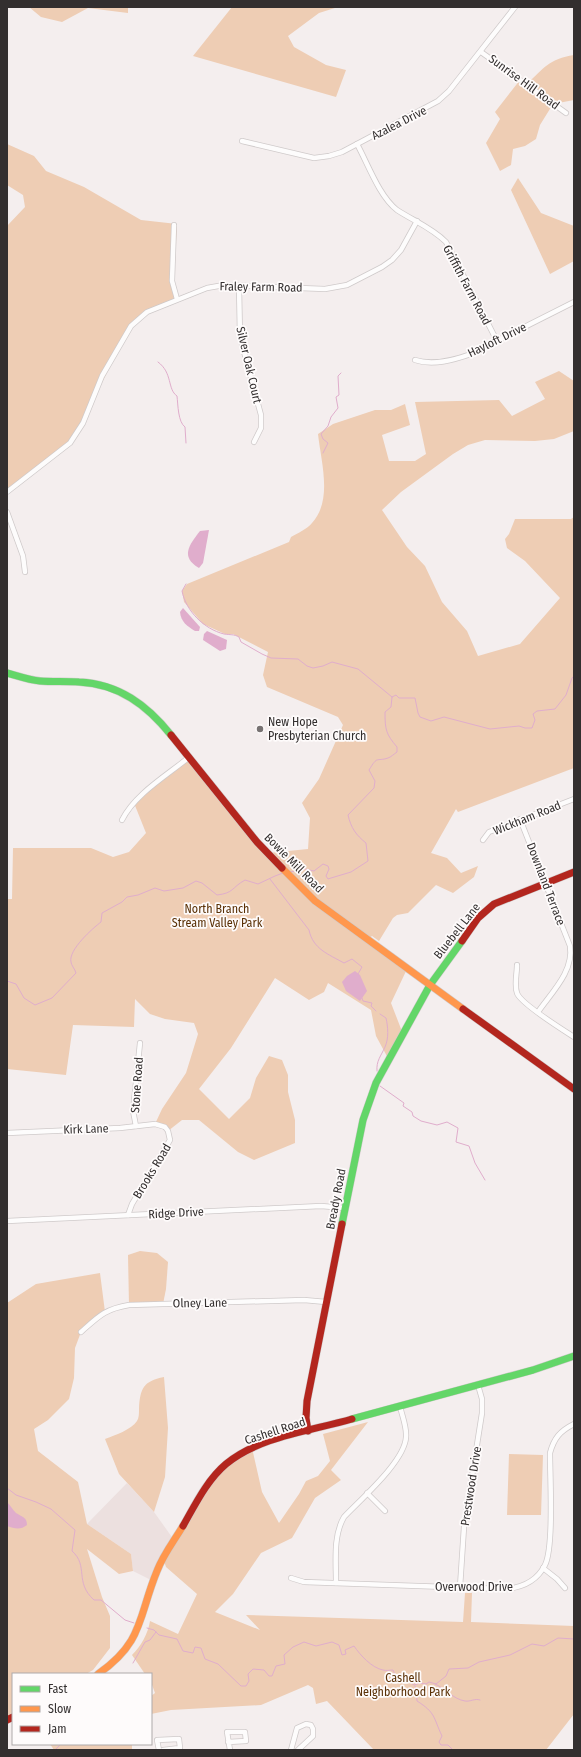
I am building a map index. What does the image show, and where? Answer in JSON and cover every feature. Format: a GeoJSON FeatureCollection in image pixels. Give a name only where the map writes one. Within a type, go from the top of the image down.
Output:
{"type":"FeatureCollection","features":[{"type":"Feature","properties":{"kind":"street","name":"Azalea Drive"},"geometry":{"type":"LineString","coordinates":[[242,141],[314,158],[329,156],[358,144],[438,101],[449,91],[481,52],[515,7]]}},
{"type":"Feature","properties":{"kind":"street","name":"Sunrise Hill Road"},"geometry":{"type":"LineString","coordinates":[[481,52],[566,113]]}},
{"type":"Feature","properties":{"kind":"street","name":"Griffith Farm Road"},"geometry":{"type":"LineString","coordinates":[[358,144],[388,201],[396,209],[437,233],[446,242],[497,341]]}},
{"type":"Feature","properties":{"kind":"street","name":"Fraley Farm Road"},"geometry":{"type":"LineString","coordinates":[[7,492],[64,449],[76,435],[83,423],[102,376],[131,326],[147,312],[207,288],[224,285],[325,289],[347,285],[382,267],[392,260],[400,250],[417,221]]}},
{"type":"Feature","properties":{"kind":"street"},"geometry":{"type":"LineString","coordinates":[[174,225],[172,281],[177,299]]}},
{"type":"Feature","properties":{"kind":"street","name":"Silver Oak Court"},"geometry":{"type":"LineString","coordinates":[[239,286],[240,337],[261,415],[261,428],[254,442]]}},
{"type":"Feature","properties":{"kind":"street","name":"Hayloft Drive"},"geometry":{"type":"LineString","coordinates":[[415,360],[432,363],[460,358],[574,302]]}},
{"type":"Feature","properties":{"kind":"street"},"geometry":{"type":"LineString","coordinates":[[7,512],[24,556],[26,572]]}},
{"type":"Feature","properties":{"kind":"street","name":"Bowie Mill Road"},"geometry":{"type":"LineString","coordinates":[[7,673],[39,681],[97,684],[128,695],[140,703],[161,723],[257,842],[291,878],[336,918],[574,1089]]}},
{"type":"Feature","properties":{"kind":"street"},"geometry":{"type":"LineString","coordinates":[[122,820],[127,810],[188,758]]}},
{"type":"Feature","properties":{"kind":"street","name":"Wickham Road"},"geometry":{"type":"LineString","coordinates":[[483,840],[489,832],[574,799]]}},
{"type":"Feature","properties":{"kind":"street","name":"Downland Terrace"},"geometry":{"type":"LineString","coordinates":[[520,819],[545,883],[572,945],[571,959],[566,972],[538,1012]]}},
{"type":"Feature","properties":{"kind":"street","name":"Bluebell Lane"},"geometry":{"type":"LineString","coordinates":[[430,985],[469,929],[490,907],[508,898],[574,872]]}},
{"type":"Feature","properties":{"kind":"street"},"geometry":{"type":"LineString","coordinates":[[517,965],[517,994],[522,1001],[574,1037]]}},
{"type":"Feature","properties":{"kind":"street","name":"Bready Road"},"geometry":{"type":"LineString","coordinates":[[308,1431],[306,1418],[307,1401],[363,1120],[370,1097],[430,985]]}},
{"type":"Feature","properties":{"kind":"street","name":"Stone Road"},"geometry":{"type":"LineString","coordinates":[[136,1126],[133,1111],[140,1043]]}},
{"type":"Feature","properties":{"kind":"street","name":"Kirk Lane"},"geometry":{"type":"LineString","coordinates":[[7,1133],[155,1124],[165,1127]]}},
{"type":"Feature","properties":{"kind":"street","name":"Brooks Road"},"geometry":{"type":"LineString","coordinates":[[128,1215],[132,1204],[170,1140],[168,1130],[165,1127]]}},
{"type":"Feature","properties":{"kind":"street","name":"Ridge Drive"},"geometry":{"type":"LineString","coordinates":[[7,1221],[320,1206],[345,1208]]}},
{"type":"Feature","properties":{"kind":"street","name":"Olney Lane"},"geometry":{"type":"LineString","coordinates":[[81,1332],[105,1312],[114,1308],[129,1305],[304,1300],[326,1302]]}},
{"type":"Feature","properties":{"kind":"street","name":"Cashell Road"},"geometry":{"type":"LineString","coordinates":[[99,1673],[111,1665],[134,1639],[142,1621],[156,1572],[163,1558],[210,1482],[239,1454],[252,1448],[308,1431],[478,1385],[574,1356]]}},
{"type":"Feature","properties":{"kind":"street","name":"Prestwood Drive"},"geometry":{"type":"LineString","coordinates":[[460,1587],[464,1527],[482,1413],[482,1399],[478,1385]]}},
{"type":"Feature","properties":{"kind":"street"},"geometry":{"type":"LineString","coordinates":[[336,1583],[337,1534],[339,1526],[344,1517],[394,1463],[404,1448],[406,1431],[400,1406]]}},
{"type":"Feature","properties":{"kind":"street","name":"Overwood Drive"},"geometry":{"type":"LineString","coordinates":[[291,1578],[304,1582],[516,1588],[533,1580],[543,1568],[548,1557],[550,1540],[550,1453],[557,1435],[574,1424]]}},
{"type":"Feature","properties":{"kind":"street"},"geometry":{"type":"LineString","coordinates":[[367,1493],[385,1511]]}},
{"type":"Feature","properties":{"kind":"street"},"geometry":{"type":"LineString","coordinates":[[543,1568],[557,1579],[565,1588]]}},
{"type":"Feature","properties":{"kind":"street"},"geometry":{"type":"LineString","coordinates":[[291,1750],[297,1728],[309,1724],[313,1729],[313,1736],[298,1750]]}},
{"type":"Feature","properties":{"kind":"street"},"geometry":{"type":"LineString","coordinates":[[158,1750],[157,1740],[179,1739],[180,1748],[163,1750]]}},
{"type":"Feature","properties":{"kind":"street"},"geometry":{"type":"LineString","coordinates":[[228,1742],[230,1750]]}},
{"type":"Feature","properties":{"kind":"shaded area"},"geometry":{"type":"Polygon","coordinates":[[[209,530],[203,563],[199,568],[190,560],[188,551],[200,531],[209,530]]]}},
{"type":"Feature","properties":{"kind":"shaded area"},"geometry":{"type":"Polygon","coordinates":[[[183,608],[200,627],[199,631],[195,631],[183,621],[180,612],[183,608]]]}},
{"type":"Feature","properties":{"kind":"shaded area"},"geometry":{"type":"Polygon","coordinates":[[[207,631],[227,640],[226,649],[220,651],[203,640],[204,634],[207,631]]]}},
{"type":"Feature","properties":{"kind":"shaded area"},"geometry":{"type":"Polygon","coordinates":[[[355,971],[360,975],[367,991],[360,1001],[346,991],[342,982],[347,976],[355,971]]]}},
{"type":"Feature","properties":{"kind":"shaded area"},"geometry":{"type":"Polygon","coordinates":[[[127,1483],[154,1512],[174,1540],[153,1581],[133,1571],[131,1554],[87,1524],[127,1483]]]}},
{"type":"Feature","properties":{"kind":"shaded area"},"geometry":{"type":"Polygon","coordinates":[[[7,1502],[16,1513],[25,1519],[27,1525],[22,1528],[7,1526],[7,1502]]]}},
{"type":"Feature","properties":{"kind":"green space"},"geometry":{"type":"Polygon","coordinates":[[[29,7],[128,7],[128,13],[88,8],[62,22],[41,17],[29,7]]]}},
{"type":"Feature","properties":{"kind":"green space"},"geometry":{"type":"Polygon","coordinates":[[[232,7],[338,7],[319,13],[288,36],[294,47],[326,65],[346,70],[336,97],[193,56],[232,7]]]}},
{"type":"Feature","properties":{"kind":"green space"},"geometry":{"type":"Polygon","coordinates":[[[574,55],[574,100],[553,104],[540,125],[536,139],[525,146],[513,149],[511,165],[500,171],[486,143],[500,119],[495,112],[520,80],[527,84],[548,65],[558,59],[574,55]]]}},
{"type":"Feature","properties":{"kind":"green space"},"geometry":{"type":"Polygon","coordinates":[[[7,144],[34,156],[46,171],[84,187],[141,220],[177,224],[174,280],[177,299],[147,312],[131,326],[94,398],[83,423],[64,449],[7,492],[7,226],[25,207],[23,195],[7,185],[7,144]]]}},
{"type":"Feature","properties":{"kind":"green space"},"geometry":{"type":"Polygon","coordinates":[[[518,178],[541,213],[574,226],[574,261],[550,274],[511,190],[518,178]]]}},
{"type":"Feature","properties":{"kind":"green space","name":"North Branch Stream Valley Park"},"geometry":{"type":"Polygon","coordinates":[[[559,371],[574,381],[574,431],[554,439],[535,441],[485,440],[468,445],[453,454],[401,492],[382,510],[407,547],[425,566],[442,602],[467,631],[478,656],[520,644],[560,598],[525,561],[507,548],[505,539],[509,534],[515,519],[571,519],[574,517],[574,768],[458,812],[456,809],[431,853],[447,858],[461,873],[478,866],[474,877],[453,893],[436,885],[408,913],[397,915],[393,918],[379,941],[372,936],[367,940],[407,969],[391,1003],[403,1034],[389,1060],[376,1036],[371,1010],[328,983],[324,992],[309,1000],[275,978],[231,1048],[199,1089],[229,1119],[250,1098],[256,1078],[269,1056],[282,1060],[288,1075],[288,1092],[295,1120],[295,1143],[254,1160],[238,1152],[199,1120],[182,1120],[168,1131],[155,1124],[162,1109],[186,1073],[198,1034],[194,1023],[165,1019],[150,1014],[135,999],[134,1027],[73,1025],[66,1075],[7,1069],[7,899],[12,899],[13,848],[91,848],[113,857],[129,852],[146,833],[134,803],[188,758],[268,853],[308,849],[310,818],[302,803],[319,779],[343,725],[338,717],[267,687],[263,675],[268,652],[233,634],[225,634],[203,624],[184,602],[182,591],[187,584],[289,542],[291,537],[312,523],[318,514],[324,492],[323,468],[318,434],[333,424],[375,410],[391,410],[405,404],[410,425],[382,435],[389,461],[415,461],[426,454],[415,402],[499,400],[512,416],[545,399],[535,382],[559,371]]]}},
{"type":"Feature","properties":{"kind":"green space"},"geometry":{"type":"Polygon","coordinates":[[[140,1251],[157,1253],[168,1262],[166,1289],[163,1304],[129,1305],[128,1255],[140,1251]]]}},
{"type":"Feature","properties":{"kind":"green space"},"geometry":{"type":"Polygon","coordinates":[[[100,1273],[105,1312],[81,1332],[75,1348],[74,1378],[69,1399],[48,1420],[34,1429],[38,1451],[78,1482],[87,1524],[131,1554],[133,1571],[119,1574],[87,1549],[102,1597],[110,1616],[110,1648],[93,1670],[88,1673],[12,1673],[12,1713],[7,1717],[7,1303],[36,1284],[100,1273]]]}},
{"type":"Feature","properties":{"kind":"green space"},"geometry":{"type":"Polygon","coordinates":[[[164,1377],[168,1428],[165,1477],[154,1512],[119,1474],[105,1439],[131,1427],[137,1421],[140,1396],[144,1387],[151,1381],[164,1377]]]}},
{"type":"Feature","properties":{"kind":"green space","name":"Cashell Neighborhood Park"},"geometry":{"type":"Polygon","coordinates":[[[368,1422],[331,1470],[341,1480],[315,1498],[292,1538],[261,1553],[233,1594],[215,1612],[260,1630],[246,1615],[463,1622],[465,1593],[472,1593],[471,1622],[574,1626],[574,1714],[546,1750],[374,1750],[327,1701],[316,1704],[313,1688],[308,1685],[261,1705],[171,1710],[152,1714],[152,1695],[155,1693],[152,1685],[152,1673],[144,1673],[132,1655],[144,1640],[150,1621],[178,1634],[197,1594],[166,1567],[163,1558],[220,1471],[252,1448],[262,1492],[279,1523],[306,1481],[318,1476],[330,1461],[323,1434],[368,1422]]]}},
{"type":"Feature","properties":{"kind":"green space"},"geometry":{"type":"Polygon","coordinates":[[[509,1454],[543,1455],[541,1515],[507,1515],[509,1454]]]}},
{"type":"Feature","properties":{"kind":"green space"},"geometry":{"type":"Polygon","coordinates":[[[51,1745],[132,1745],[132,1749],[54,1750],[51,1745]]]}},
{"type":"Feature","properties":{"kind":"waterway"},"geometry":{"type":"LineString","coordinates":[[158,362],[166,371],[172,389],[177,396],[181,421],[185,427],[186,443]]}},
{"type":"Feature","properties":{"kind":"waterway"},"geometry":{"type":"LineString","coordinates":[[323,453],[328,443],[323,439],[321,434],[328,426],[331,417],[338,408],[336,397],[339,395],[338,376],[341,373]]}},
{"type":"Feature","properties":{"kind":"waterway"},"geometry":{"type":"LineString","coordinates":[[186,584],[182,591],[187,605],[197,618],[217,632],[237,636],[241,642],[271,658],[298,659],[307,666],[313,668],[332,662],[358,669],[392,697]]}},
{"type":"Feature","properties":{"kind":"waterway"},"geometry":{"type":"LineString","coordinates":[[290,872],[305,869],[314,871],[323,864],[328,866],[329,869],[326,876],[328,879],[351,872],[368,861],[366,843],[354,831],[348,815],[374,788],[375,781],[369,770],[374,762],[389,758],[397,752],[397,747],[390,739],[385,723],[385,712],[391,707],[392,697],[396,695],[399,698],[415,698],[420,717],[431,721],[444,717],[490,729],[519,726],[532,728],[535,720],[533,714],[537,711],[555,709],[566,695],[574,676]]}},
{"type":"Feature","properties":{"kind":"waterway"},"geometry":{"type":"LineString","coordinates":[[7,981],[16,984],[24,998],[35,1005],[52,998],[76,973],[71,963],[71,957],[77,946],[87,934],[101,922],[102,913],[122,902],[127,897],[138,895],[155,888],[164,891],[183,888],[196,881],[202,883],[217,895],[227,893],[245,880],[258,884],[283,873]]}},
{"type":"Feature","properties":{"kind":"waterway"},"geometry":{"type":"LineString","coordinates":[[270,879],[309,930],[314,942],[327,954],[344,963],[352,959],[362,967],[358,974]]}},
{"type":"Feature","properties":{"kind":"waterway"},"geometry":{"type":"LineString","coordinates":[[362,998],[363,1001],[372,1003],[371,1006],[376,1011]]}},
{"type":"Feature","properties":{"kind":"waterway"},"geometry":{"type":"LineString","coordinates":[[377,1071],[378,1061],[385,1047],[388,1036],[386,1018],[380,1014]]}},
{"type":"Feature","properties":{"kind":"waterway"},"geometry":{"type":"LineString","coordinates":[[380,1086],[404,1103],[403,1106],[412,1112],[413,1116],[421,1121],[437,1125],[447,1122],[458,1128],[456,1142],[469,1146],[475,1163],[485,1180]]}},
{"type":"Feature","properties":{"kind":"waterway"},"geometry":{"type":"LineString","coordinates":[[7,1488],[16,1495],[51,1509],[75,1530],[72,1551],[80,1562],[83,1581],[88,1593],[94,1600],[101,1600],[125,1620],[134,1623]]}},
{"type":"Feature","properties":{"kind":"waterway"},"geometry":{"type":"LineString","coordinates":[[147,1628],[154,1630],[159,1635],[177,1639],[183,1651],[193,1653],[195,1647],[201,1648],[205,1659],[218,1664],[241,1686],[246,1686],[249,1681],[248,1674],[253,1669],[264,1670],[269,1676],[272,1676],[276,1666],[285,1664],[284,1655],[293,1647],[304,1642],[316,1646],[332,1642],[339,1645],[342,1655],[346,1654],[345,1650],[354,1646],[363,1657],[375,1667],[384,1670],[393,1670],[396,1677],[406,1680],[414,1685],[420,1683],[426,1684],[429,1682],[436,1684],[446,1676],[449,1669],[468,1668],[479,1662],[510,1655],[532,1644],[544,1646],[558,1638],[574,1639]]}},
{"type":"Feature","properties":{"kind":"waterway"},"geometry":{"type":"LineString","coordinates":[[133,1663],[145,1642],[150,1640],[156,1632]]}},
{"type":"Feature","properties":{"kind":"waterway"},"geometry":{"type":"LineString","coordinates":[[435,1684],[461,1700],[480,1700]]}},
{"type":"Feature","properties":{"kind":"waterway"},"geometry":{"type":"LineString","coordinates":[[415,1686],[417,1701],[431,1712],[442,1736],[439,1742],[441,1745],[448,1745],[453,1750]]}},
{"type":"Feature","properties":{"kind":"waterway"},"geometry":{"type":"LineString","coordinates":[[56,1749],[60,1745]]}},
{"type":"Feature","properties":{"kind":"traffic: fast"},"geometry":{"type":"LineString","coordinates":[[7,673],[36,680],[79,682],[107,687],[131,698],[142,706],[152,714],[171,735]]}},
{"type":"Feature","properties":{"kind":"traffic: fast"},"geometry":{"type":"LineString","coordinates":[[342,1224],[363,1120],[376,1083],[430,985],[462,941]]}},
{"type":"Feature","properties":{"kind":"traffic: fast"},"geometry":{"type":"LineString","coordinates":[[352,1419],[533,1370],[574,1356]]}},
{"type":"Feature","properties":{"kind":"traffic: slow"},"geometry":{"type":"LineString","coordinates":[[282,868],[315,901],[463,1009]]}},
{"type":"Feature","properties":{"kind":"traffic: slow"},"geometry":{"type":"LineString","coordinates":[[99,1673],[124,1651],[132,1639],[138,1628],[159,1565],[183,1526]]}},
{"type":"Feature","properties":{"kind":"traffic: jam"},"geometry":{"type":"LineString","coordinates":[[171,735],[257,842],[282,868]]}},
{"type":"Feature","properties":{"kind":"traffic: jam"},"geometry":{"type":"LineString","coordinates":[[462,941],[478,918],[494,904],[574,872]]}},
{"type":"Feature","properties":{"kind":"traffic: jam"},"geometry":{"type":"LineString","coordinates":[[463,1009],[574,1089]]}},
{"type":"Feature","properties":{"kind":"traffic: jam"},"geometry":{"type":"LineString","coordinates":[[308,1431],[306,1418],[307,1401],[342,1224]]}},
{"type":"Feature","properties":{"kind":"traffic: jam"},"geometry":{"type":"LineString","coordinates":[[183,1526],[213,1477],[226,1464],[239,1455],[270,1441],[352,1419]]}},
{"type":"Feature","properties":{"kind":"traffic: jam"},"geometry":{"type":"LineString","coordinates":[[7,1720],[12,1718]]}},
{"type":"Feature","properties":{"kind":"place","name":"New Hope Presbyterian Church"},"geometry":{"type":"Point","coordinates":[260,729]}}]}
